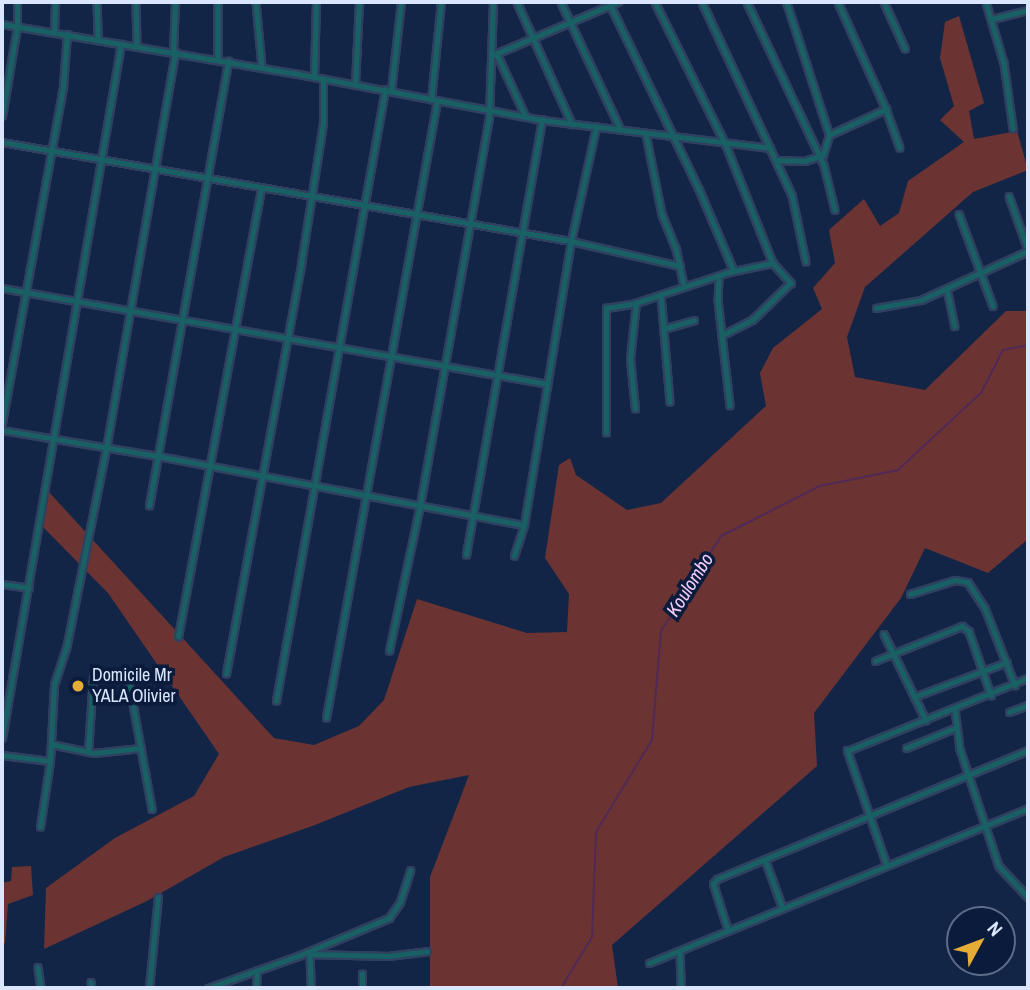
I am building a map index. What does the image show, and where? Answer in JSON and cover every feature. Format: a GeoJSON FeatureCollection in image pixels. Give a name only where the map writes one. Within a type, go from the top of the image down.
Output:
{"type":"FeatureCollection","features":[{"type":"Feature","properties":{"kind":"street"},"geometry":{"type":"LineString","coordinates":[[2,116],[17,27],[17,2]]}},
{"type":"Feature","properties":{"kind":"street"},"geometry":{"type":"LineString","coordinates":[[54,32],[55,2]]}},
{"type":"Feature","properties":{"kind":"street"},"geometry":{"type":"LineString","coordinates":[[97,2],[98,40]]}},
{"type":"Feature","properties":{"kind":"street"},"geometry":{"type":"LineString","coordinates":[[136,2],[137,47]]}},
{"type":"Feature","properties":{"kind":"street"},"geometry":{"type":"LineString","coordinates":[[40,827],[50,761],[54,685],[72,622],[106,449],[174,52],[175,2]]}},
{"type":"Feature","properties":{"kind":"street"},"geometry":{"type":"LineString","coordinates":[[218,2],[218,60]]}},
{"type":"Feature","properties":{"kind":"street"},"geometry":{"type":"LineString","coordinates":[[256,2],[262,68]]}},
{"type":"Feature","properties":{"kind":"street"},"geometry":{"type":"LineString","coordinates":[[314,77],[316,2]]}},
{"type":"Feature","properties":{"kind":"street"},"geometry":{"type":"LineString","coordinates":[[355,84],[359,2]]}},
{"type":"Feature","properties":{"kind":"street"},"geometry":{"type":"LineString","coordinates":[[276,701],[313,485],[388,91],[401,2]]}},
{"type":"Feature","properties":{"kind":"street"},"geometry":{"type":"LineString","coordinates":[[326,718],[417,214],[434,101],[441,2]]}},
{"type":"Feature","properties":{"kind":"street"},"geometry":{"type":"LineString","coordinates":[[389,651],[420,505],[490,111],[495,54],[493,2]]}},
{"type":"Feature","properties":{"kind":"street"},"geometry":{"type":"LineString","coordinates":[[517,2],[572,124]]}},
{"type":"Feature","properties":{"kind":"street"},"geometry":{"type":"LineString","coordinates":[[561,2],[621,131]]}},
{"type":"Feature","properties":{"kind":"street"},"geometry":{"type":"LineString","coordinates":[[495,54],[618,2]]}},
{"type":"Feature","properties":{"kind":"street"},"geometry":{"type":"LineString","coordinates":[[654,2],[726,145],[773,263],[791,283],[752,320],[722,336]]}},
{"type":"Feature","properties":{"kind":"street"},"geometry":{"type":"LineString","coordinates":[[702,2],[792,195],[806,262]]}},
{"type":"Feature","properties":{"kind":"street"},"geometry":{"type":"LineString","coordinates":[[747,2],[828,176],[835,210]]}},
{"type":"Feature","properties":{"kind":"street"},"geometry":{"type":"LineString","coordinates":[[777,160],[819,157],[827,152],[829,135],[786,2]]}},
{"type":"Feature","properties":{"kind":"street"},"geometry":{"type":"LineString","coordinates":[[838,2],[886,109],[900,148]]}},
{"type":"Feature","properties":{"kind":"street"},"geometry":{"type":"LineString","coordinates":[[884,2],[905,48]]}},
{"type":"Feature","properties":{"kind":"street"},"geometry":{"type":"LineString","coordinates":[[986,2],[1004,64],[1013,128]]}},
{"type":"Feature","properties":{"kind":"street"},"geometry":{"type":"LineString","coordinates":[[610,4],[676,138],[734,271]]}},
{"type":"Feature","properties":{"kind":"street"},"geometry":{"type":"LineString","coordinates":[[992,19],[1028,10]]}},
{"type":"Feature","properties":{"kind":"street"},"geometry":{"type":"LineString","coordinates":[[2,24],[228,61],[542,120],[726,145],[770,148]]}},
{"type":"Feature","properties":{"kind":"street"},"geometry":{"type":"LineString","coordinates":[[2,423],[49,149],[63,86],[62,59],[67,34]]}},
{"type":"Feature","properties":{"kind":"street"},"geometry":{"type":"LineString","coordinates":[[2,738],[121,44]]}},
{"type":"Feature","properties":{"kind":"street"},"geometry":{"type":"LineString","coordinates":[[495,54],[527,117]]}},
{"type":"Feature","properties":{"kind":"street"},"geometry":{"type":"LineString","coordinates":[[149,506],[228,61]]}},
{"type":"Feature","properties":{"kind":"street"},"geometry":{"type":"LineString","coordinates":[[226,674],[288,338],[323,123],[323,79]]}},
{"type":"Feature","properties":{"kind":"street"},"geometry":{"type":"LineString","coordinates":[[829,135],[886,109]]}},
{"type":"Feature","properties":{"kind":"street"},"geometry":{"type":"LineString","coordinates":[[466,555],[542,120]]}},
{"type":"Feature","properties":{"kind":"street"},"geometry":{"type":"LineString","coordinates":[[514,555],[524,525],[571,241],[596,127]]}},
{"type":"Feature","properties":{"kind":"street"},"geometry":{"type":"LineString","coordinates":[[646,134],[662,214],[684,286]]}},
{"type":"Feature","properties":{"kind":"street"},"geometry":{"type":"LineString","coordinates":[[2,142],[571,241],[680,266]]}},
{"type":"Feature","properties":{"kind":"street"},"geometry":{"type":"LineString","coordinates":[[178,637],[261,188]]}},
{"type":"Feature","properties":{"kind":"street"},"geometry":{"type":"LineString","coordinates":[[876,308],[921,300],[1028,250],[1009,196]]}},
{"type":"Feature","properties":{"kind":"street"},"geometry":{"type":"LineString","coordinates":[[959,215],[993,306]]}},
{"type":"Feature","properties":{"kind":"street"},"geometry":{"type":"LineString","coordinates":[[606,433],[604,310],[636,303],[734,271],[773,263]]}},
{"type":"Feature","properties":{"kind":"street"},"geometry":{"type":"LineString","coordinates":[[719,276],[722,336],[730,405]]}},
{"type":"Feature","properties":{"kind":"street"},"geometry":{"type":"LineString","coordinates":[[2,288],[548,384]]}},
{"type":"Feature","properties":{"kind":"street"},"geometry":{"type":"LineString","coordinates":[[947,289],[955,326]]}},
{"type":"Feature","properties":{"kind":"street"},"geometry":{"type":"LineString","coordinates":[[661,295],[670,402]]}},
{"type":"Feature","properties":{"kind":"street"},"geometry":{"type":"LineString","coordinates":[[635,409],[630,359],[636,303]]}},
{"type":"Feature","properties":{"kind":"street"},"geometry":{"type":"LineString","coordinates":[[663,329],[694,320]]}},
{"type":"Feature","properties":{"kind":"street"},"geometry":{"type":"LineString","coordinates":[[2,430],[210,465],[524,525]]}},
{"type":"Feature","properties":{"kind":"street"},"geometry":{"type":"LineString","coordinates":[[910,594],[955,580],[968,582],[985,608],[1015,685]]}},
{"type":"Feature","properties":{"kind":"street"},"geometry":{"type":"LineString","coordinates":[[2,584],[29,588]]}},
{"type":"Feature","properties":{"kind":"street"},"geometry":{"type":"LineString","coordinates":[[875,661],[962,626],[969,632],[991,695]]}},
{"type":"Feature","properties":{"kind":"street"},"geometry":{"type":"LineString","coordinates":[[884,634],[926,720]]}},
{"type":"Feature","properties":{"kind":"street"},"geometry":{"type":"LineString","coordinates":[[914,697],[1007,662]]}},
{"type":"Feature","properties":{"kind":"street"},"geometry":{"type":"LineString","coordinates":[[88,752],[93,676]]}},
{"type":"Feature","properties":{"kind":"street"},"geometry":{"type":"LineString","coordinates":[[886,864],[847,751],[1028,678]]}},
{"type":"Feature","properties":{"kind":"street"},"geometry":{"type":"LineString","coordinates":[[129,682],[152,809]]}},
{"type":"Feature","properties":{"kind":"street"},"geometry":{"type":"LineString","coordinates":[[1009,712],[1028,705]]}},
{"type":"Feature","properties":{"kind":"street"},"geometry":{"type":"LineString","coordinates":[[955,709],[955,728],[999,866],[1028,897]]}},
{"type":"Feature","properties":{"kind":"street"},"geometry":{"type":"LineString","coordinates":[[906,748],[955,728]]}},
{"type":"Feature","properties":{"kind":"street"},"geometry":{"type":"LineString","coordinates":[[51,744],[88,752],[141,748]]}},
{"type":"Feature","properties":{"kind":"street"},"geometry":{"type":"LineString","coordinates":[[728,930],[713,882],[867,815],[1028,750]]}},
{"type":"Feature","properties":{"kind":"street"},"geometry":{"type":"LineString","coordinates":[[2,755],[50,761]]}},
{"type":"Feature","properties":{"kind":"street"},"geometry":{"type":"LineString","coordinates":[[649,963],[1028,807]]}},
{"type":"Feature","properties":{"kind":"street"},"geometry":{"type":"LineString","coordinates":[[765,859],[782,906]]}},
{"type":"Feature","properties":{"kind":"street"},"geometry":{"type":"LineString","coordinates":[[208,988],[310,953],[389,918],[400,902],[410,871]]}},
{"type":"Feature","properties":{"kind":"street"},"geometry":{"type":"LineString","coordinates":[[149,988],[158,897]]}},
{"type":"Feature","properties":{"kind":"street"},"geometry":{"type":"LineString","coordinates":[[310,953],[388,956],[427,951]]}},
{"type":"Feature","properties":{"kind":"street"},"geometry":{"type":"LineString","coordinates":[[680,952],[681,988]]}},
{"type":"Feature","properties":{"kind":"street"},"geometry":{"type":"LineString","coordinates":[[310,953],[311,988]]}},
{"type":"Feature","properties":{"kind":"street"},"geometry":{"type":"LineString","coordinates":[[38,967],[41,988]]}},
{"type":"Feature","properties":{"kind":"street"},"geometry":{"type":"LineString","coordinates":[[256,988],[257,971]]}},
{"type":"Feature","properties":{"kind":"street"},"geometry":{"type":"LineString","coordinates":[[362,974],[362,988]]}},
{"type":"Feature","properties":{"kind":"shaded area"},"geometry":{"type":"Polygon","coordinates":[[[959,16],[984,103],[969,111],[974,139],[1017,131],[1028,170],[973,192],[865,287],[847,337],[855,377],[925,390],[1006,311],[1028,311],[1028,539],[988,573],[925,548],[901,598],[814,713],[817,766],[612,945],[618,988],[430,988],[430,877],[469,775],[409,787],[315,825],[224,857],[147,901],[44,949],[46,888],[115,838],[194,796],[219,754],[108,593],[38,522],[48,491],[274,738],[314,745],[359,726],[384,700],[417,599],[527,633],[567,632],[569,594],[545,558],[559,465],[570,458],[576,475],[627,510],[661,503],[766,406],[760,373],[773,348],[822,309],[813,288],[835,263],[829,230],[864,199],[880,226],[899,213],[908,181],[964,142],[940,120],[954,106],[940,58],[945,22],[959,16]]]}},
{"type":"Feature","properties":{"kind":"shaded area"},"geometry":{"type":"Polygon","coordinates":[[[31,866],[33,895],[8,904],[5,943],[2,945],[2,883],[11,881],[12,867],[31,866]]]}},
{"type":"Feature","properties":{"kind":"waterway","name":"Koulombo"},"geometry":{"type":"LineString","coordinates":[[561,988],[592,937],[596,832],[652,740],[661,631],[721,536],[820,486],[898,470],[981,393],[1003,350],[1028,345]]}},
{"type":"Feature","properties":{"kind":"place","name":"Domicile Mr YALA Olivier"},"geometry":{"type":"Point","coordinates":[78,686]}}]}
